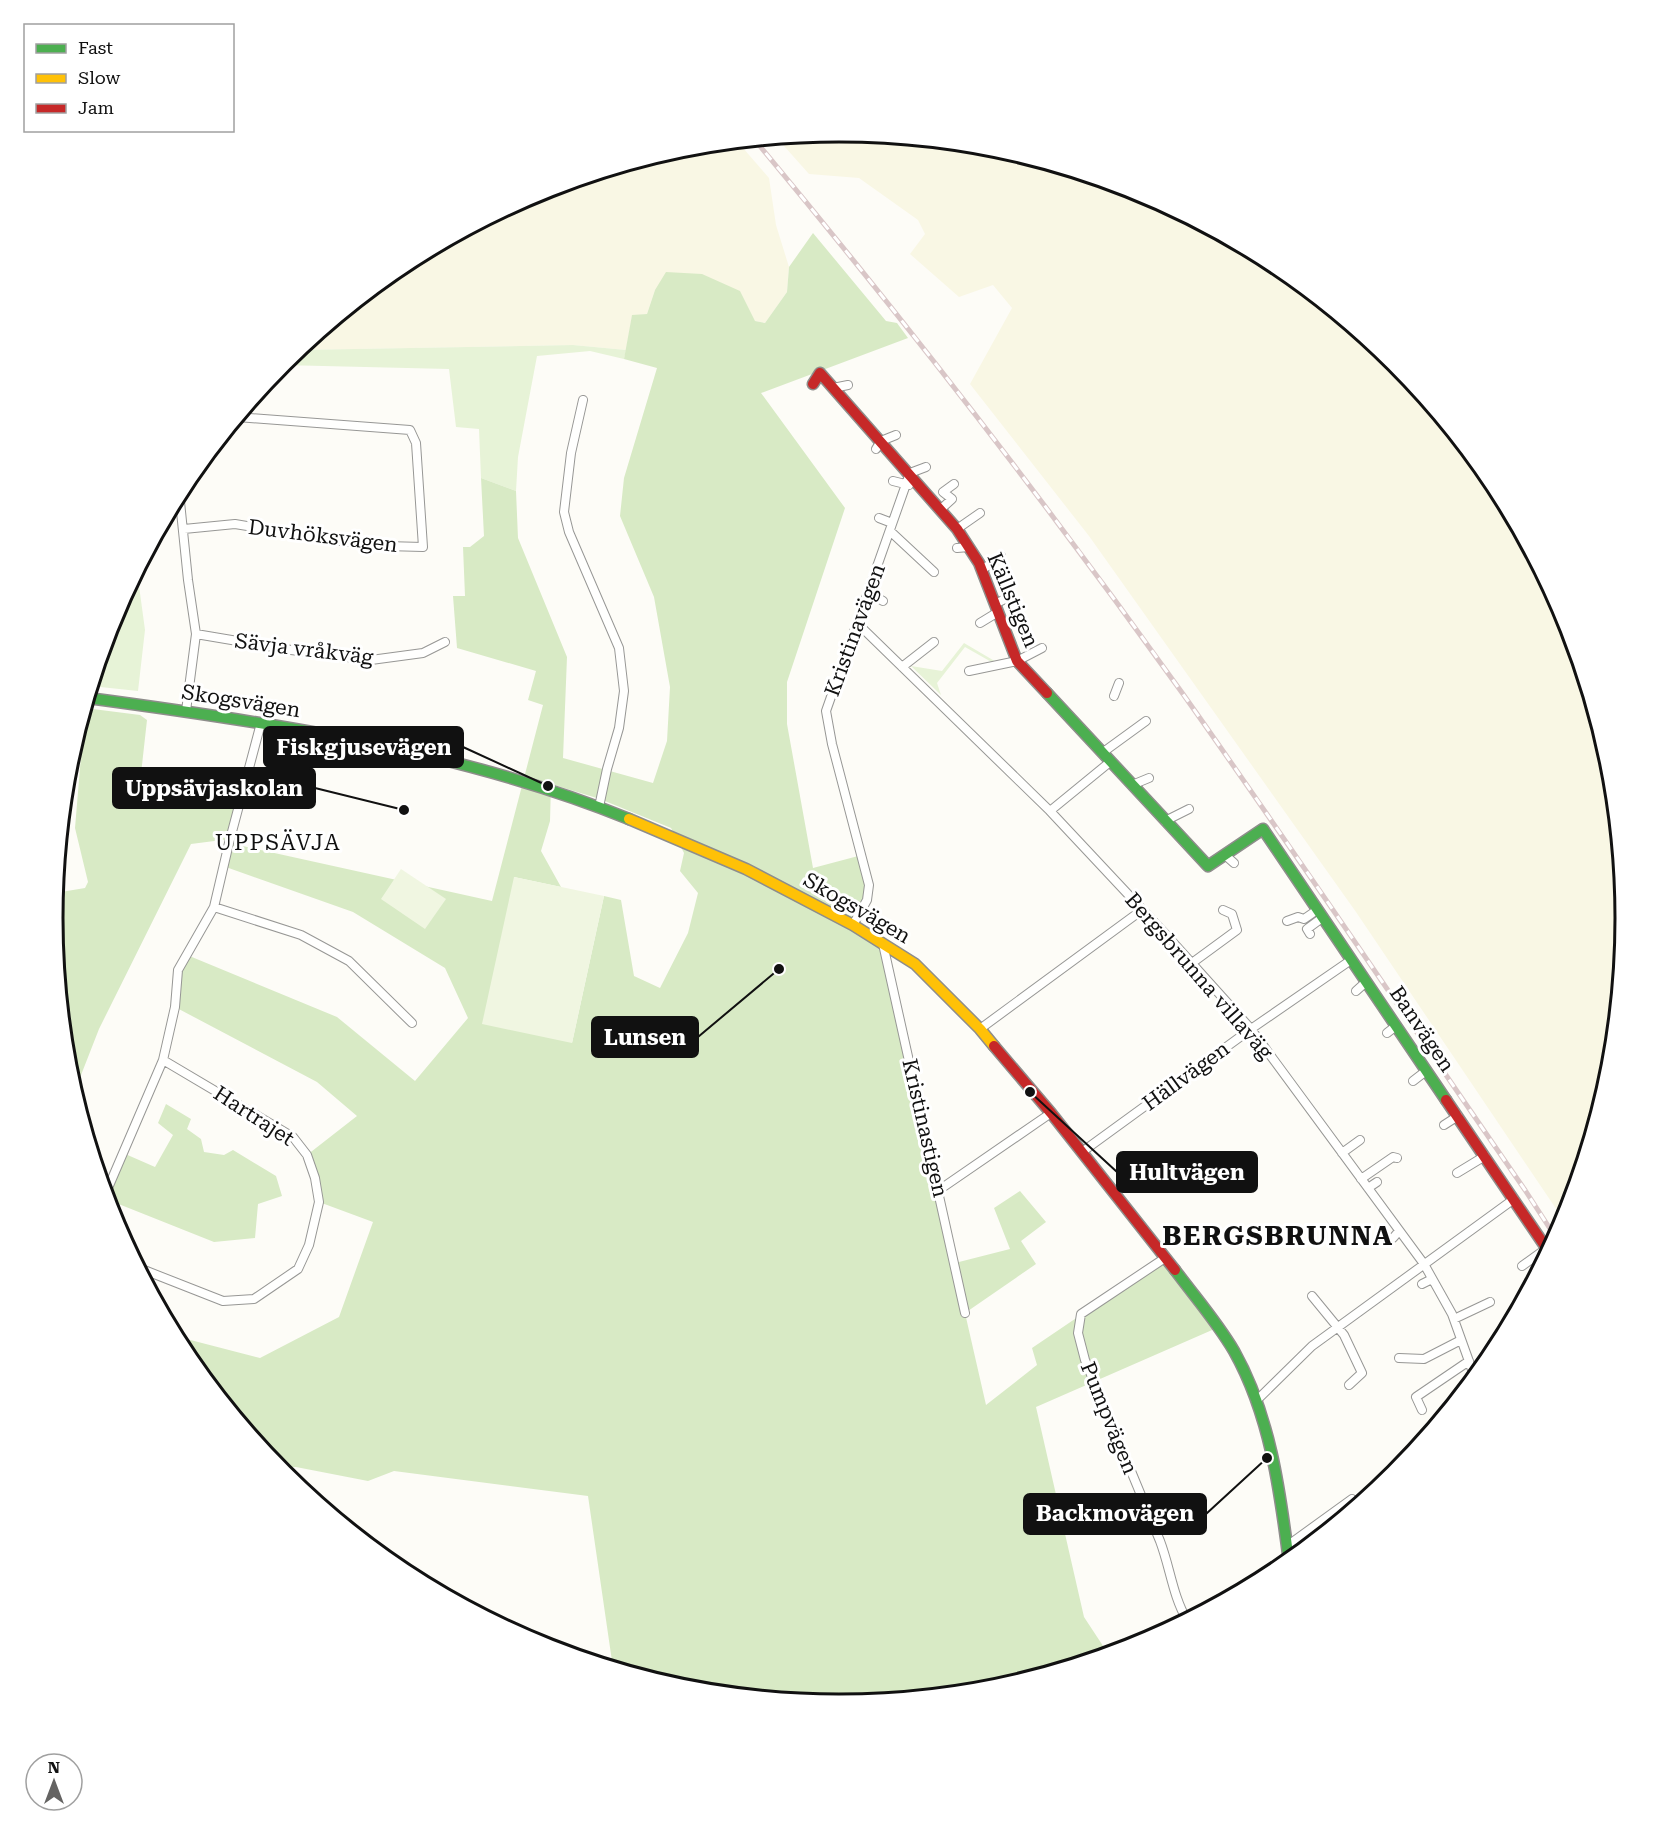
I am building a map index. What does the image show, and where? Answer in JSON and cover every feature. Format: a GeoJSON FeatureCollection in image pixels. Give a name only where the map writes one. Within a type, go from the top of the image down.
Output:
{"type":"FeatureCollection","features":[{"type":"Feature","properties":{"kind":"street","name":"Källstigen"},"geometry":{"type":"LineString","coordinates":[[813,384],[820,373],[879,445],[910,473],[943,516],[957,529],[963,547],[982,570],[1017,661],[1061,714],[1142,795],[1150,813],[1165,821],[1187,849],[1208,866],[1225,855],[1247,834],[1263,829]]}},
{"type":"Feature","properties":{"kind":"street"},"geometry":{"type":"LineString","coordinates":[[836,394],[848,385]]}},
{"type":"Feature","properties":{"kind":"street"},"geometry":{"type":"LineString","coordinates":[[584,400],[571,453],[564,512],[569,531],[619,648],[624,691],[619,728],[599,807]]}},
{"type":"Feature","properties":{"kind":"street","name":"Duvhöksvägen"},"geometry":{"type":"LineString","coordinates":[[184,529],[235,524],[353,542],[423,547],[416,443],[410,430],[246,418]]}},
{"type":"Feature","properties":{"kind":"street"},"geometry":{"type":"LineString","coordinates":[[879,445],[896,435]]}},
{"type":"Feature","properties":{"kind":"street"},"geometry":{"type":"LineString","coordinates":[[910,473],[926,466]]}},
{"type":"Feature","properties":{"kind":"street","name":"Kristinavägen"},"geometry":{"type":"LineString","coordinates":[[853,925],[867,900],[869,885],[832,744],[826,711],[910,473]]}},
{"type":"Feature","properties":{"kind":"street"},"geometry":{"type":"LineString","coordinates":[[892,481],[906,486],[919,484]]}},
{"type":"Feature","properties":{"kind":"street"},"geometry":{"type":"LineString","coordinates":[[943,516],[952,499],[944,492],[954,484]]}},
{"type":"Feature","properties":{"kind":"street"},"geometry":{"type":"LineString","coordinates":[[181,508],[196,634],[186,711]]}},
{"type":"Feature","properties":{"kind":"street"},"geometry":{"type":"LineString","coordinates":[[957,529],[980,513]]}},
{"type":"Feature","properties":{"kind":"street"},"geometry":{"type":"LineString","coordinates":[[879,518],[891,527],[934,572]]}},
{"type":"Feature","properties":{"kind":"street"},"geometry":{"type":"LineString","coordinates":[[982,570],[1001,556]]}},
{"type":"Feature","properties":{"kind":"street"},"geometry":{"type":"LineString","coordinates":[[868,592],[883,601]]}},
{"type":"Feature","properties":{"kind":"street"},"geometry":{"type":"LineString","coordinates":[[980,623],[1009,597]]}},
{"type":"Feature","properties":{"kind":"street","name":"Bergsbrunna villaväg"},"geometry":{"type":"LineString","coordinates":[[857,623],[1050,812],[1251,1029],[1424,1264],[1454,1319],[1472,1368]]}},
{"type":"Feature","properties":{"kind":"street","name":"Sävja vråkväg"},"geometry":{"type":"LineString","coordinates":[[196,634],[291,650],[371,660],[423,652],[445,642]]}},
{"type":"Feature","properties":{"kind":"street"},"geometry":{"type":"LineString","coordinates":[[902,667],[934,642]]}},
{"type":"Feature","properties":{"kind":"street"},"geometry":{"type":"LineString","coordinates":[[969,671],[1017,661],[1042,648]]}},
{"type":"Feature","properties":{"kind":"street"},"geometry":{"type":"LineString","coordinates":[[1114,696],[1119,683]]}},
{"type":"Feature","properties":{"kind":"street","name":"Skogsvägen"},"geometry":{"type":"LineString","coordinates":[[95,699],[261,723],[364,742],[454,764],[599,807],[746,869],[853,925],[915,964],[980,1029],[1051,1113],[1219,1327],[1240,1363],[1268,1437],[1288,1552]]}},
{"type":"Feature","properties":{"kind":"street"},"geometry":{"type":"LineString","coordinates":[[1050,812],[1146,721]]}},
{"type":"Feature","properties":{"kind":"street"},"geometry":{"type":"LineString","coordinates":[[110,1184],[163,1060],[175,1007],[178,970],[214,907],[261,723]]}},
{"type":"Feature","properties":{"kind":"street"},"geometry":{"type":"LineString","coordinates":[[141,774],[242,793]]}},
{"type":"Feature","properties":{"kind":"street"},"geometry":{"type":"LineString","coordinates":[[1132,785],[1149,778]]}},
{"type":"Feature","properties":{"kind":"street"},"geometry":{"type":"LineString","coordinates":[[1142,795],[1153,791]]}},
{"type":"Feature","properties":{"kind":"street"},"geometry":{"type":"LineString","coordinates":[[1165,821],[1189,809]]}},
{"type":"Feature","properties":{"kind":"street","name":"Banvägen"},"geometry":{"type":"LineString","coordinates":[[1263,829],[1366,982],[1391,1030],[1426,1071],[1544,1244]]}},
{"type":"Feature","properties":{"kind":"street"},"geometry":{"type":"LineString","coordinates":[[1225,855],[1234,863]]}},
{"type":"Feature","properties":{"kind":"street"},"geometry":{"type":"LineString","coordinates":[[214,907],[301,935],[349,962],[412,1023]]}},
{"type":"Feature","properties":{"kind":"street"},"geometry":{"type":"LineString","coordinates":[[980,1029],[1142,910]]}},
{"type":"Feature","properties":{"kind":"street"},"geometry":{"type":"LineString","coordinates":[[1192,963],[1237,930],[1233,914],[1223,910]]}},
{"type":"Feature","properties":{"kind":"street"},"geometry":{"type":"LineString","coordinates":[[1287,921],[1320,914]]}},
{"type":"Feature","properties":{"kind":"street"},"geometry":{"type":"LineString","coordinates":[[1310,934],[1307,929],[1320,914]]}},
{"type":"Feature","properties":{"kind":"street","name":"Kristinastigen"},"geometry":{"type":"LineString","coordinates":[[883,944],[965,1313]]}},
{"type":"Feature","properties":{"kind":"street","name":"Hällvägen"},"geometry":{"type":"LineString","coordinates":[[1082,1152],[1251,1029],[1351,960]]}},
{"type":"Feature","properties":{"kind":"street"},"geometry":{"type":"LineString","coordinates":[[1356,991],[1366,982]]}},
{"type":"Feature","properties":{"kind":"street","name":"Hartrajet"},"geometry":{"type":"LineString","coordinates":[[149,1272],[223,1301],[254,1299],[298,1269],[309,1245],[319,1202],[315,1178],[306,1155],[293,1137],[163,1060]]}},
{"type":"Feature","properties":{"kind":"street"},"geometry":{"type":"LineString","coordinates":[[1413,1081],[1426,1071]]}},
{"type":"Feature","properties":{"kind":"street"},"geometry":{"type":"LineString","coordinates":[[939,1190],[1051,1113]]}},
{"type":"Feature","properties":{"kind":"street"},"geometry":{"type":"LineString","coordinates":[[1444,1125],[1458,1116]]}},
{"type":"Feature","properties":{"kind":"street"},"geometry":{"type":"LineString","coordinates":[[1342,1152],[1360,1140]]}},
{"type":"Feature","properties":{"kind":"street"},"geometry":{"type":"LineString","coordinates":[[1458,1173],[1485,1156]]}},
{"type":"Feature","properties":{"kind":"street"},"geometry":{"type":"LineString","coordinates":[[1361,1179],[1394,1157],[1397,1158]]}},
{"type":"Feature","properties":{"kind":"street"},"geometry":{"type":"LineString","coordinates":[[1368,1188],[1377,1182]]}},
{"type":"Feature","properties":{"kind":"street"},"geometry":{"type":"LineString","coordinates":[[1256,1401],[1312,1346],[1424,1264],[1492,1221],[1514,1199]]}},
{"type":"Feature","properties":{"kind":"street"},"geometry":{"type":"LineString","coordinates":[[1393,1238],[1399,1231]]}},
{"type":"Feature","properties":{"kind":"street"},"geometry":{"type":"LineString","coordinates":[[1522,1266],[1538,1256]]}},
{"type":"Feature","properties":{"kind":"street","name":"Pumpvägen"},"geometry":{"type":"LineString","coordinates":[[1165,1258],[1081,1314],[1078,1333],[1084,1360],[1160,1541],[1179,1607],[1183,1614]]}},
{"type":"Feature","properties":{"kind":"street"},"geometry":{"type":"LineString","coordinates":[[1422,1284],[1432,1279]]}},
{"type":"Feature","properties":{"kind":"street"},"geometry":{"type":"LineString","coordinates":[[1312,1296],[1344,1335],[1362,1373],[1349,1385]]}},
{"type":"Feature","properties":{"kind":"street"},"geometry":{"type":"LineString","coordinates":[[1454,1319],[1490,1302]]}},
{"type":"Feature","properties":{"kind":"street"},"geometry":{"type":"LineString","coordinates":[[1399,1358],[1424,1359],[1461,1340]]}},
{"type":"Feature","properties":{"kind":"street"},"geometry":{"type":"LineString","coordinates":[[1422,1410],[1416,1397],[1469,1361]]}},
{"type":"Feature","properties":{"kind":"street"},"geometry":{"type":"LineString","coordinates":[[1287,1546],[1352,1499]]}},
{"type":"Feature","properties":{"kind":"shaded area"},"geometry":{"type":"Polygon","coordinates":[[[840,141],[890,143],[991,156],[1089,183],[1137,201],[1228,246],[1271,272],[1312,302],[1389,369],[1456,445],[1512,530],[1557,621],[1590,717],[1609,817],[1616,918],[1609,1019],[1590,1119],[1558,1212],[1356,912],[1089,536],[970,384],[1012,308],[993,285],[959,297],[910,254],[925,234],[918,220],[859,178],[809,174],[782,144],[840,141]]]}},
{"type":"Feature","properties":{"kind":"shaded area"},"geometry":{"type":"Polygon","coordinates":[[[743,148],[769,178],[776,225],[789,267],[787,292],[765,323],[655,290],[647,314],[632,316],[626,350],[573,345],[311,350],[367,302],[408,272],[496,222],[542,201],[639,168],[688,156],[743,148]]]}},
{"type":"Feature","properties":{"kind":"green space"},"geometry":{"type":"Polygon","coordinates":[[[813,233],[886,321],[897,323],[908,338],[761,393],[845,508],[787,682],[787,724],[813,868],[862,855],[869,885],[853,925],[883,944],[955,1263],[1010,1249],[994,1208],[1020,1191],[1046,1222],[1021,1241],[1036,1264],[965,1313],[986,1405],[1037,1365],[1032,1348],[1165,1258],[1219,1327],[1036,1407],[1084,1617],[1104,1647],[1040,1668],[991,1680],[890,1693],[789,1693],[738,1688],[688,1680],[612,1660],[588,1496],[394,1471],[368,1481],[290,1467],[223,1391],[188,1339],[260,1358],[339,1317],[373,1222],[319,1202],[307,1155],[357,1116],[317,1082],[175,1007],[178,970],[187,955],[337,1017],[415,1081],[468,1018],[445,968],[353,912],[223,866],[229,843],[492,901],[543,705],[528,700],[536,671],[457,648],[453,596],[465,596],[463,547],[470,547],[484,536],[481,478],[516,491],[518,538],[567,657],[563,758],[653,783],[667,741],[670,687],[654,597],[620,516],[624,478],[657,368],[624,359],[632,315],[647,314],[655,290],[666,272],[702,274],[740,291],[755,321],[765,323],[787,292],[789,267],[813,233]],[[551,784],[550,821],[541,851],[561,887],[514,877],[572,1043],[604,896],[621,900],[634,976],[660,988],[688,933],[698,893],[680,871],[684,853],[671,828],[600,799],[551,784]]]}},
{"type":"Feature","properties":{"kind":"green space"},"geometry":{"type":"Polygon","coordinates":[[[573,345],[626,350],[624,359],[590,351],[537,356],[518,457],[516,491],[481,478],[479,429],[456,427],[449,369],[294,365],[311,350],[573,345]]]}},
{"type":"Feature","properties":{"kind":"green space"},"geometry":{"type":"Polygon","coordinates":[[[139,584],[145,630],[138,691],[98,687],[122,621],[139,584]]]}},
{"type":"Feature","properties":{"kind":"green space"},"geometry":{"type":"Polygon","coordinates":[[[964,643],[998,663],[995,664],[965,647],[937,683],[941,695],[911,666],[942,671],[964,643]]]}},
{"type":"Feature","properties":{"kind":"green space"},"geometry":{"type":"Polygon","coordinates":[[[92,709],[140,715],[147,720],[141,774],[242,793],[230,839],[191,844],[99,1029],[80,1078],[70,1019],[63,918],[64,891],[85,888],[88,882],[75,828],[81,752],[92,709]]]}},
{"type":"Feature","properties":{"kind":"green space"},"geometry":{"type":"Polygon","coordinates":[[[401,869],[446,899],[425,929],[381,899],[401,869]]]}},
{"type":"Feature","properties":{"kind":"green space"},"geometry":{"type":"Polygon","coordinates":[[[514,877],[604,896],[572,1043],[482,1024],[514,877]]]}},
{"type":"Feature","properties":{"kind":"green space"},"geometry":{"type":"Polygon","coordinates":[[[166,1104],[191,1119],[187,1129],[201,1139],[204,1152],[224,1155],[233,1150],[276,1176],[282,1196],[258,1204],[255,1238],[214,1242],[118,1204],[110,1183],[123,1153],[155,1167],[173,1135],[158,1123],[166,1104]]]}},
{"type":"Feature","properties":{"kind":"railway"},"geometry":{"type":"LineString","coordinates":[[760,146],[920,344],[1132,623],[1269,817],[1550,1229]]}},
{"type":"Feature","properties":{"kind":"traffic: fast"},"geometry":{"type":"LineString","coordinates":[[1047,693],[1208,866],[1263,829],[1446,1100]]}},
{"type":"Feature","properties":{"kind":"traffic: fast"},"geometry":{"type":"LineString","coordinates":[[95,699],[225,717],[431,757],[498,774],[565,795],[629,819]]}},
{"type":"Feature","properties":{"kind":"traffic: fast"},"geometry":{"type":"LineString","coordinates":[[1175,1270],[1234,1351],[1257,1401],[1272,1453],[1288,1552]]}},
{"type":"Feature","properties":{"kind":"traffic: slow"},"geometry":{"type":"LineString","coordinates":[[629,819],[746,869],[853,925],[915,964],[994,1046]]}},
{"type":"Feature","properties":{"kind":"traffic: jam"},"geometry":{"type":"LineString","coordinates":[[813,384],[820,373],[957,529],[979,563],[1017,661],[1047,693]]}},
{"type":"Feature","properties":{"kind":"traffic: jam"},"geometry":{"type":"LineString","coordinates":[[994,1046],[1051,1113],[1175,1270]]}},
{"type":"Feature","properties":{"kind":"traffic: jam"},"geometry":{"type":"LineString","coordinates":[[1446,1100],[1544,1244]]}},
{"type":"Feature","properties":{"kind":"place","name":"Fiskgjusevägen"},"geometry":{"type":"Point","coordinates":[548,786]}},
{"type":"Feature","properties":{"kind":"place","name":"Uppsävjaskolan"},"geometry":{"type":"Point","coordinates":[404,810]}},
{"type":"Feature","properties":{"kind":"place","name":"Lunsen"},"geometry":{"type":"Point","coordinates":[779,969]}},
{"type":"Feature","properties":{"kind":"place","name":"Hultvägen"},"geometry":{"type":"Point","coordinates":[1030,1092]}},
{"type":"Feature","properties":{"kind":"place","name":"Backmovägen"},"geometry":{"type":"Point","coordinates":[1267,1458]}},
{"type":"Feature","properties":{"kind":"district","name":"UPPSÄVJA"},"geometry":{"type":"Point","coordinates":[278,842]}},
{"type":"Feature","properties":{"kind":"district","name":"BERGSBRUNNA"},"geometry":{"type":"Point","coordinates":[1278,1236]}}]}
